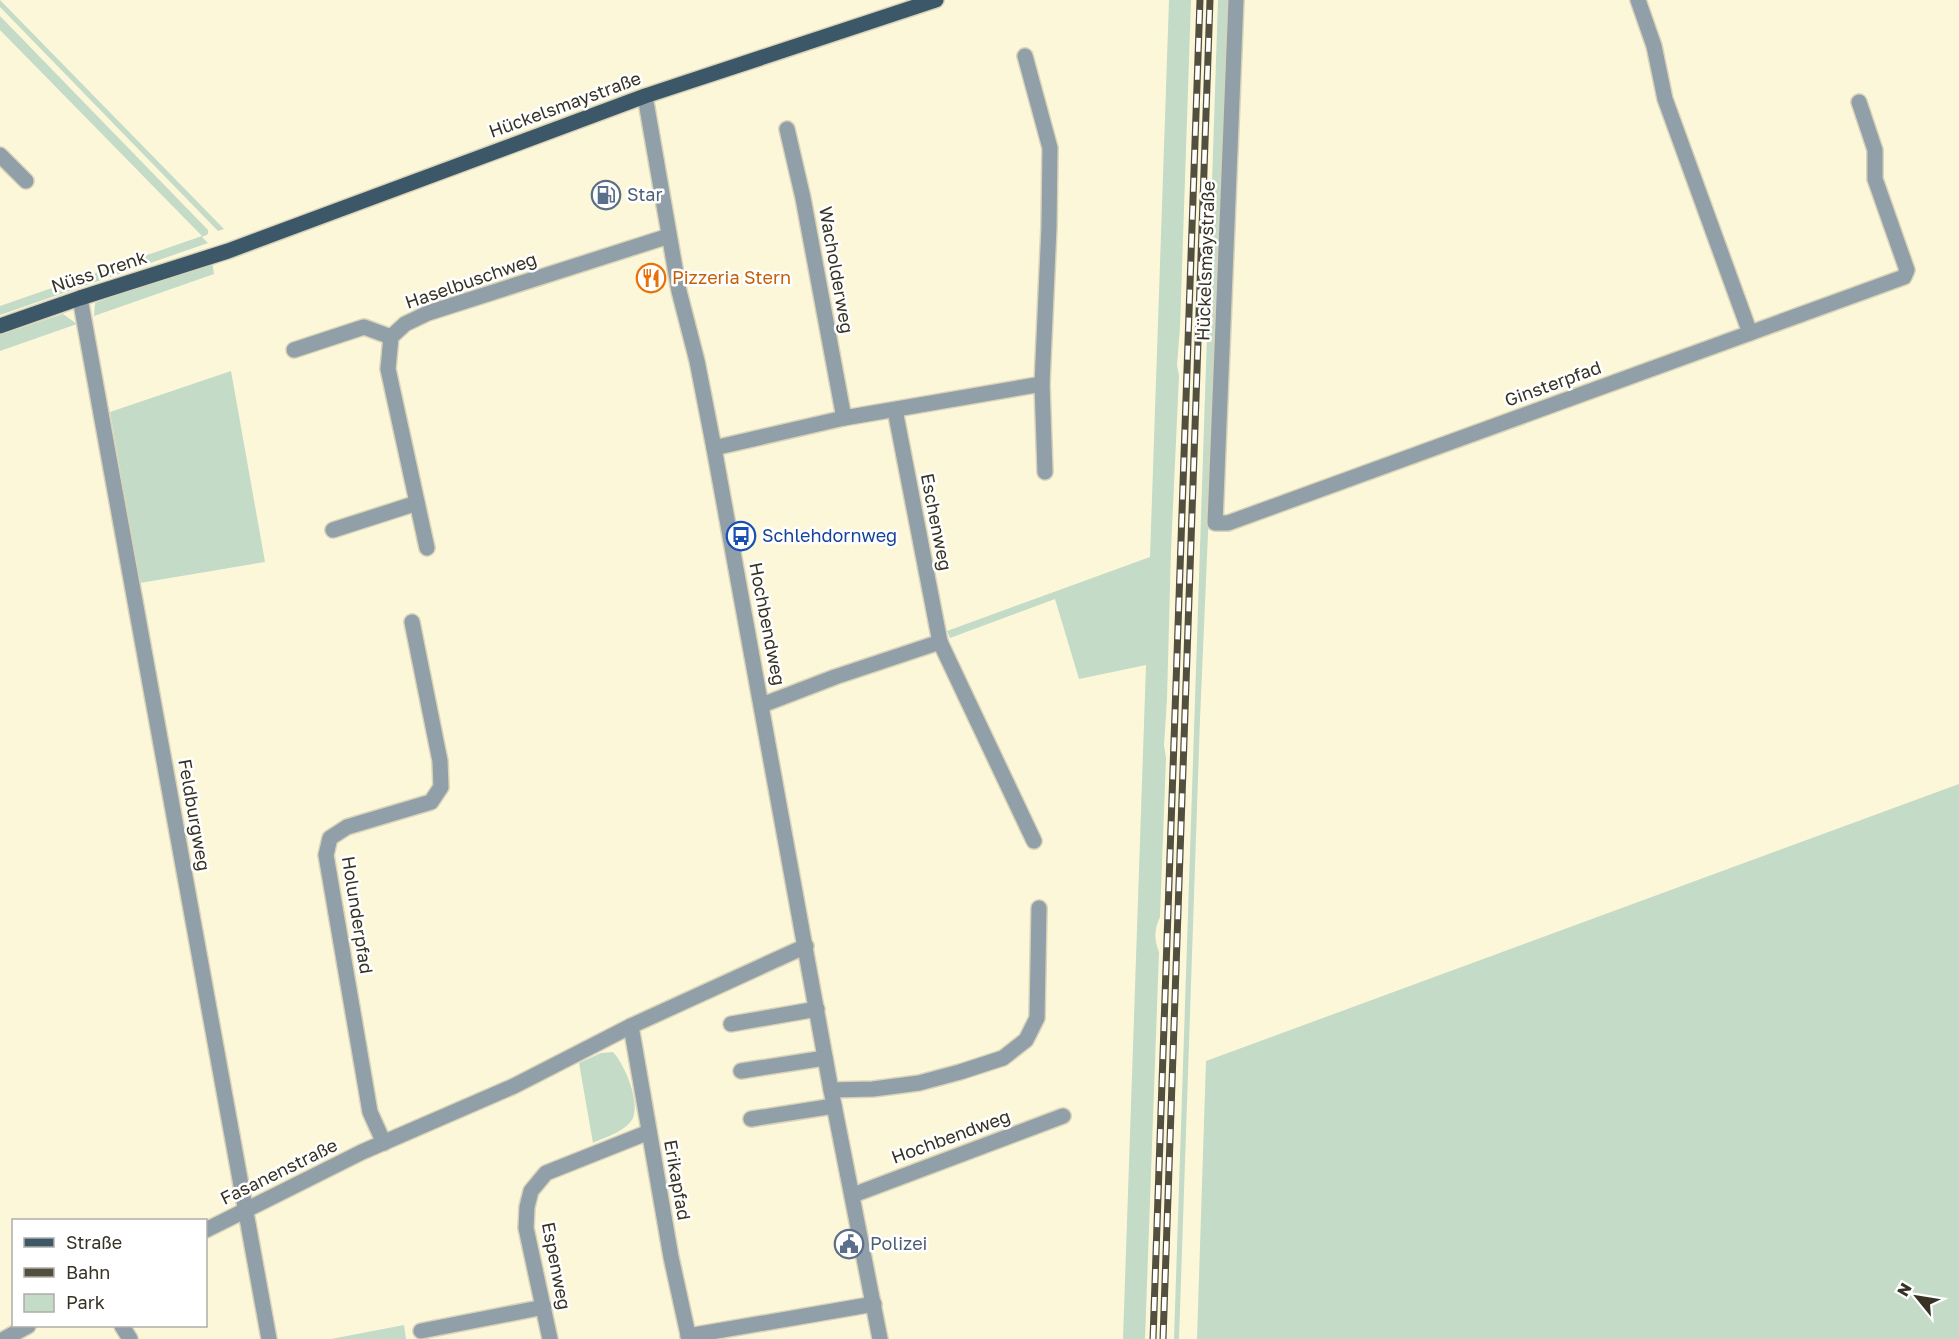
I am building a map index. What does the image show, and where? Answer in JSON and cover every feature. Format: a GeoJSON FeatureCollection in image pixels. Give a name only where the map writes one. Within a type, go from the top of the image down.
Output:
{"type":"FeatureCollection","features":[{"type":"Feature","properties":{"kind":"main road","name":"Hückelsmaystraße"},"geometry":{"type":"LineString","coordinates":[[211,257],[645,96],[936,0]]}},
{"type":"Feature","properties":{"kind":"main road","name":"Nüss Drenk"},"geometry":{"type":"LineString","coordinates":[[0,326],[211,257]]}},
{"type":"Feature","properties":{"kind":"street","name":"Hückelsmaystraße"},"geometry":{"type":"LineString","coordinates":[[1215,523],[1236,0]]}},
{"type":"Feature","properties":{"kind":"street"},"geometry":{"type":"LineString","coordinates":[[1638,0],[1654,46],[1665,99],[1750,333]]}},
{"type":"Feature","properties":{"kind":"street"},"geometry":{"type":"LineString","coordinates":[[1025,56],[1050,148],[1042,384],[1045,472]]}},
{"type":"Feature","properties":{"kind":"street","name":"Hochbendweg"},"geometry":{"type":"LineString","coordinates":[[645,96],[679,291],[697,361],[714,448],[825,1058],[880,1339]]}},
{"type":"Feature","properties":{"kind":"street","name":"Ginsterpfad"},"geometry":{"type":"LineString","coordinates":[[1215,523],[1228,523],[1904,278],[1907,270],[1875,179],[1875,150],[1859,102]]}},
{"type":"Feature","properties":{"kind":"street","name":"Wacholderweg"},"geometry":{"type":"LineString","coordinates":[[788,129],[844,418]]}},
{"type":"Feature","properties":{"kind":"street"},"geometry":{"type":"LineString","coordinates":[[0,155],[26,181]]}},
{"type":"Feature","properties":{"kind":"street","name":"Haselbuschweg"},"geometry":{"type":"LineString","coordinates":[[391,337],[405,324],[428,313],[669,236]]}},
{"type":"Feature","properties":{"kind":"street","name":"Feldburgweg"},"geometry":{"type":"LineString","coordinates":[[80,298],[269,1339]]}},
{"type":"Feature","properties":{"kind":"street"},"geometry":{"type":"LineString","coordinates":[[294,350],[364,327],[391,337],[388,369],[427,548]]}},
{"type":"Feature","properties":{"kind":"street"},"geometry":{"type":"LineString","coordinates":[[714,448],[844,418],[1042,384]]}},
{"type":"Feature","properties":{"kind":"street","name":"Eschenweg"},"geometry":{"type":"LineString","coordinates":[[895,410],[940,642],[1034,841]]}},
{"type":"Feature","properties":{"kind":"street"},"geometry":{"type":"LineString","coordinates":[[333,530],[417,503]]}},
{"type":"Feature","properties":{"kind":"street","name":"Holunderpfad"},"geometry":{"type":"LineString","coordinates":[[376,1146],[326,855],[330,838],[347,826],[431,802],[441,788],[440,761],[412,622]]}},
{"type":"Feature","properties":{"kind":"street"},"geometry":{"type":"LineString","coordinates":[[762,705],[835,677],[940,642]]}},
{"type":"Feature","properties":{"kind":"street"},"geometry":{"type":"LineString","coordinates":[[751,1119],[873,1089],[919,1083],[1004,1059],[1026,1040],[1036,1018],[1039,908]]}},
{"type":"Feature","properties":{"kind":"street"},"geometry":{"type":"LineString","coordinates":[[376,1146],[514,1086],[631,1026],[806,946]]}},
{"type":"Feature","properties":{"kind":"street"},"geometry":{"type":"LineString","coordinates":[[731,1024],[817,1009]]}},
{"type":"Feature","properties":{"kind":"street","name":"Erikapfad"},"geometry":{"type":"LineString","coordinates":[[631,1026],[671,1257],[688,1337]]}},
{"type":"Feature","properties":{"kind":"street"},"geometry":{"type":"LineString","coordinates":[[741,1071],[825,1058]]}},
{"type":"Feature","properties":{"kind":"street","name":"Hochbendweg"},"geometry":{"type":"LineString","coordinates":[[853,1195],[1063,1116]]}},
{"type":"Feature","properties":{"kind":"street","name":"Espenweg"},"geometry":{"type":"LineString","coordinates":[[550,1339],[526,1228],[527,1207],[531,1191],[546,1173],[649,1132]]}},
{"type":"Feature","properties":{"kind":"street","name":"Fasanenstraße"},"geometry":{"type":"LineString","coordinates":[[207,1229],[376,1146]]}},
{"type":"Feature","properties":{"kind":"street"},"geometry":{"type":"LineString","coordinates":[[688,1337],[874,1304]]}},
{"type":"Feature","properties":{"kind":"street"},"geometry":{"type":"LineString","coordinates":[[422,1332],[544,1307]]}},
{"type":"Feature","properties":{"kind":"street"},"geometry":{"type":"LineString","coordinates":[[4,1339],[26,1327]]}},
{"type":"Feature","properties":{"kind":"green space"},"geometry":{"type":"Polygon","coordinates":[[[0,0],[224,229],[218,231],[0,7],[0,0]]]}},
{"type":"Feature","properties":{"kind":"green space"},"geometry":{"type":"Polygon","coordinates":[[[1169,0],[1191,0],[1164,745],[1166,758],[1160,917],[1155,935],[1159,952],[1145,1339],[1123,1339],[1146,665],[1079,679],[1055,599],[950,638],[947,631],[1150,557],[1169,0]]]}},
{"type":"Feature","properties":{"kind":"green space"},"geometry":{"type":"Polygon","coordinates":[[[1218,0],[1231,0],[1200,719],[1179,1339],[1174,1339],[1218,0]]]}},
{"type":"Feature","properties":{"kind":"green space"},"geometry":{"type":"Polygon","coordinates":[[[0,16],[208,230],[208,234],[202,237],[208,243],[0,315],[0,306],[202,236],[0,30],[0,16]]]}},
{"type":"Feature","properties":{"kind":"green space"},"geometry":{"type":"Polygon","coordinates":[[[212,261],[214,274],[94,316],[95,303],[212,261]]]}},
{"type":"Feature","properties":{"kind":"green space"},"geometry":{"type":"Polygon","coordinates":[[[63,314],[77,324],[0,351],[0,335],[63,314]]]}},
{"type":"Feature","properties":{"kind":"green space"},"geometry":{"type":"Polygon","coordinates":[[[231,371],[265,562],[140,583],[110,412],[231,371]]]}},
{"type":"Feature","properties":{"kind":"green space"},"geometry":{"type":"Polygon","coordinates":[[[1959,784],[1959,1339],[1197,1339],[1206,1061],[1959,784]]]}},
{"type":"Feature","properties":{"kind":"green space"},"geometry":{"type":"Polygon","coordinates":[[[613,1052],[622,1065],[630,1084],[635,1111],[626,1127],[593,1143],[579,1063],[601,1053],[613,1052]]]}},
{"type":"Feature","properties":{"kind":"green space"},"geometry":{"type":"Polygon","coordinates":[[[404,1325],[406,1339],[331,1339],[404,1325]]]}},
{"type":"Feature","properties":{"kind":"railway"},"geometry":{"type":"LineString","coordinates":[[1153,1339],[1200,0]]}},
{"type":"Feature","properties":{"kind":"railway"},"geometry":{"type":"LineString","coordinates":[[1163,1339],[1210,0]]}},
{"type":"Feature","properties":{"kind":"place","name":"Star"},"geometry":{"type":"Point","coordinates":[606,195]}},
{"type":"Feature","properties":{"kind":"place","name":"Pizzeria Stern"},"geometry":{"type":"Point","coordinates":[651,278]}},
{"type":"Feature","properties":{"kind":"place","name":"Schlehdornweg"},"geometry":{"type":"Point","coordinates":[741,536]}},
{"type":"Feature","properties":{"kind":"place","name":"Polizei"},"geometry":{"type":"Point","coordinates":[849,1244]}}]}
